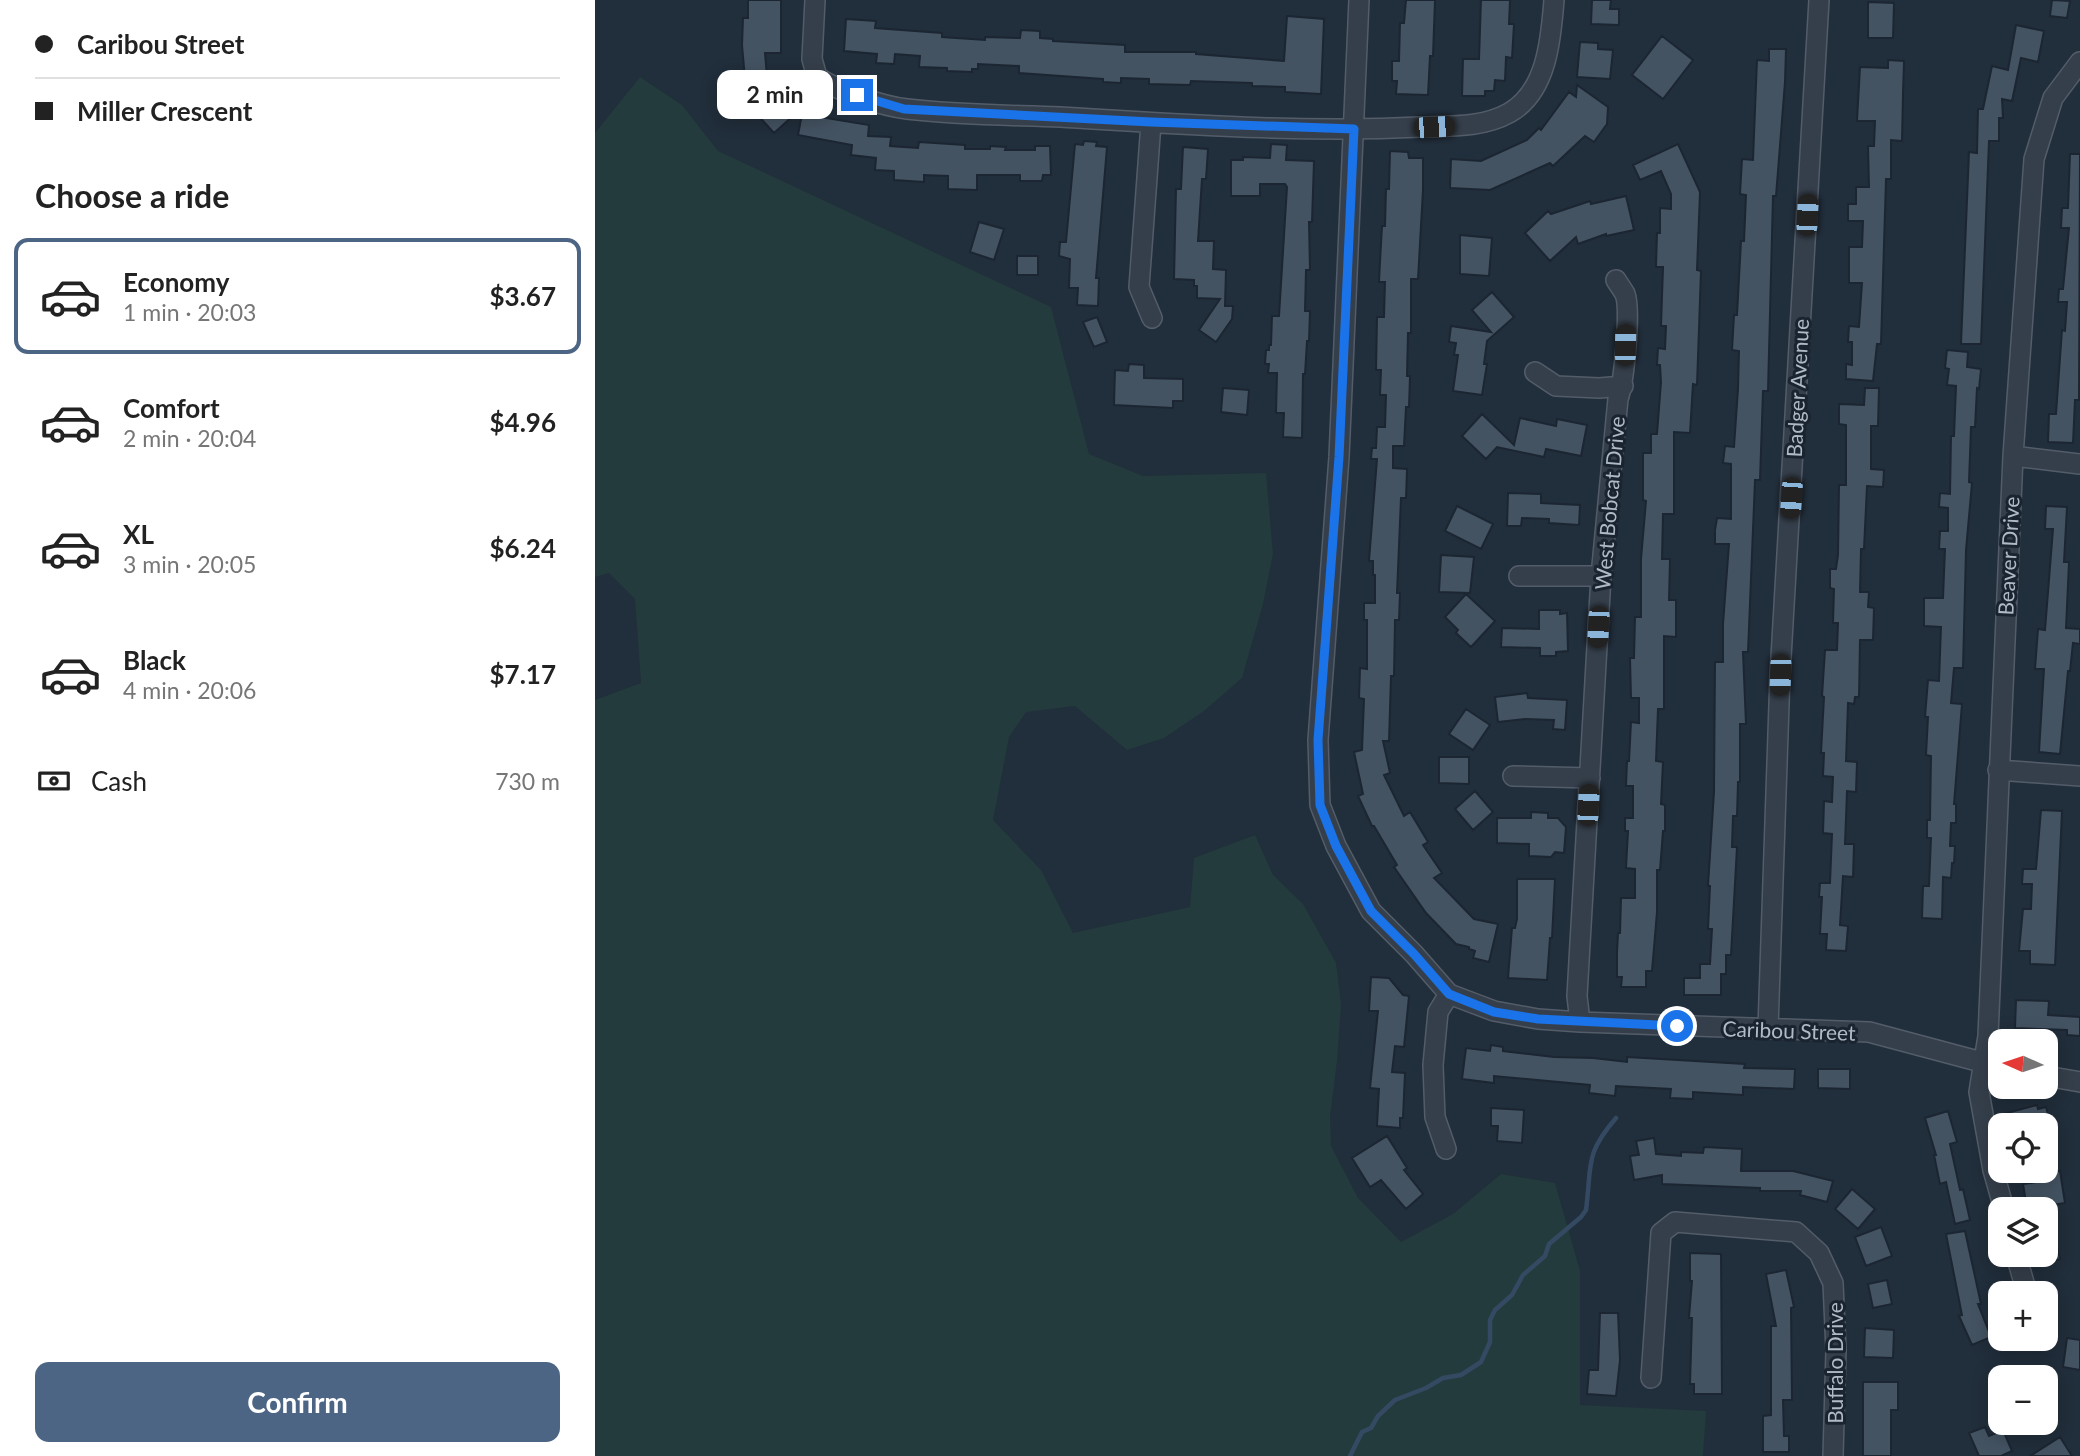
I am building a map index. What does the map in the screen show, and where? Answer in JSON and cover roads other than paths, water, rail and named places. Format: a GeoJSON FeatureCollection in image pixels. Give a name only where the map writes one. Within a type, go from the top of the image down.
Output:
{"type":"FeatureCollection","features":[{"type":"Feature","properties":{"kind":"street"},"geometry":{"type":"LineString","coordinates":[[815,0],[812,59],[817,77],[834,88],[904,109],[1354,129],[1479,124],[1509,113],[1530,94],[1542,71],[1551,36],[1554,0]]}},
{"type":"Feature","properties":{"kind":"street","name":"Caribou Street"},"geometry":{"type":"LineString","coordinates":[[1359,0],[1339,457],[1318,740],[1320,805],[1336,846],[1371,911],[1449,994],[1494,1012],[1580,1023],[1869,1032],[1988,1064]]}},
{"type":"Feature","properties":{"kind":"street","name":"Badger Avenue"},"geometry":{"type":"LineString","coordinates":[[1767,1028],[1780,675],[1819,0]]}},
{"type":"Feature","properties":{"kind":"street","name":"Beaver Drive"},"geometry":{"type":"LineString","coordinates":[[1988,1029],[2013,456],[2033,159],[2053,98],[2080,62]]}},
{"type":"Feature","properties":{"kind":"street"},"geometry":{"type":"LineString","coordinates":[[1151,122],[1139,287],[1152,318]]}},
{"type":"Feature","properties":{"kind":"street","name":"West Bobcat Drive"},"geometry":{"type":"LineString","coordinates":[[1580,1023],[1577,996],[1601,576],[1618,399],[1623,386],[1626,296],[1616,280]]}},
{"type":"Feature","properties":{"kind":"street"},"geometry":{"type":"LineString","coordinates":[[1535,372],[1556,386],[1623,386]]}},
{"type":"Feature","properties":{"kind":"street"},"geometry":{"type":"LineString","coordinates":[[2013,456],[2080,464]]}},
{"type":"Feature","properties":{"kind":"street"},"geometry":{"type":"LineString","coordinates":[[1519,576],[1601,576]]}},
{"type":"Feature","properties":{"kind":"street"},"geometry":{"type":"LineString","coordinates":[[1998,770],[2080,776]]}},
{"type":"Feature","properties":{"kind":"street"},"geometry":{"type":"LineString","coordinates":[[1513,776],[1590,778]]}},
{"type":"Feature","properties":{"kind":"street"},"geometry":{"type":"LineString","coordinates":[[1446,1149],[1435,1117],[1433,1065],[1438,1012],[1449,994]]}},
{"type":"Feature","properties":{"kind":"street"},"geometry":{"type":"LineString","coordinates":[[1988,1073],[1979,1092],[2001,1197]]}},
{"type":"Feature","properties":{"kind":"street"},"geometry":{"type":"LineString","coordinates":[[2058,1078],[2080,1082]]}},
{"type":"Feature","properties":{"kind":"street","name":"Buffalo Drive"},"geometry":{"type":"LineString","coordinates":[[1651,1378],[1661,1233],[1675,1222],[1796,1232],[1819,1253],[1833,1283],[1836,1350],[1833,1456]]}},
{"type":"Feature","properties":{"kind":"waterway"},"geometry":{"type":"LineString","coordinates":[[1350,1456],[1362,1432],[1371,1428],[1378,1416],[1395,1400],[1443,1378],[1461,1375],[1481,1362],[1490,1342],[1490,1320],[1495,1310],[1512,1295],[1523,1275],[1545,1256],[1549,1244],[1586,1210],[1591,1161],[1599,1142],[1616,1118]]}}]}
